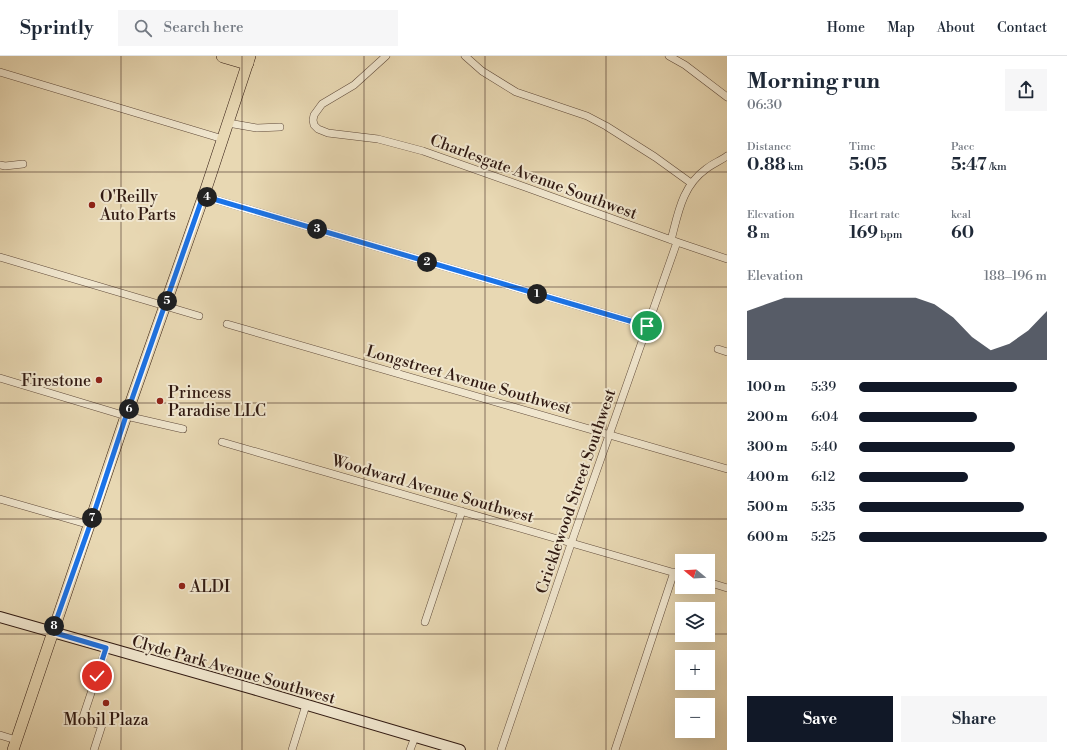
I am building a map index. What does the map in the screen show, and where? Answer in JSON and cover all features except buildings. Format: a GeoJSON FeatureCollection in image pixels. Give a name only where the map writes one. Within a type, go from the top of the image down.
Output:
{"type":"FeatureCollection","features":[{"type":"Feature","properties":{"kind":"highway"},"geometry":{"type":"LineString","coordinates":[[223,56],[249,59]]}},
{"type":"Feature","properties":{"kind":"main road"},"geometry":{"type":"LineString","coordinates":[[14,745],[249,59]]}},
{"type":"Feature","properties":{"kind":"main road","name":"Clyde Park Avenue Southwest"},"geometry":{"type":"LineString","coordinates":[[0,617],[460,750]]}},
{"type":"Feature","properties":{"kind":"street","name":"Charlesgate Avenue Southwest"},"geometry":{"type":"LineString","coordinates":[[386,56],[354,85],[322,104],[314,114],[313,120],[314,125],[318,130],[328,133],[378,139],[424,151],[727,259]]}},
{"type":"Feature","properties":{"kind":"street"},"geometry":{"type":"LineString","coordinates":[[465,56],[482,71],[516,92],[587,116],[606,126],[655,157],[691,183]]}},
{"type":"Feature","properties":{"kind":"street"},"geometry":{"type":"LineString","coordinates":[[670,56],[685,65],[727,97]]}},
{"type":"Feature","properties":{"kind":"street"},"geometry":{"type":"LineString","coordinates":[[0,72],[223,138]]}},
{"type":"Feature","properties":{"kind":"street"},"geometry":{"type":"LineString","coordinates":[[228,123],[257,128],[280,127]]}},
{"type":"Feature","properties":{"kind":"street","name":"Cricklewood Street Southwest"},"geometry":{"type":"LineString","coordinates":[[501,750],[571,542],[647,326],[674,241],[683,198],[691,183],[705,169],[727,156]]}},
{"type":"Feature","properties":{"kind":"street"},"geometry":{"type":"LineString","coordinates":[[0,165],[5,166],[22,164]]}},
{"type":"Feature","properties":{"kind":"street"},"geometry":{"type":"LineString","coordinates":[[203,196],[647,326]]}},
{"type":"Feature","properties":{"kind":"street"},"geometry":{"type":"LineString","coordinates":[[0,257],[199,316]]}},
{"type":"Feature","properties":{"kind":"street","name":"Longstreet Avenue Southwest"},"geometry":{"type":"LineString","coordinates":[[227,324],[727,469]]}},
{"type":"Feature","properties":{"kind":"street"},"geometry":{"type":"LineString","coordinates":[[718,349],[727,352]]}},
{"type":"Feature","properties":{"kind":"street"},"geometry":{"type":"LineString","coordinates":[[0,378],[126,416],[183,429]]}},
{"type":"Feature","properties":{"kind":"street","name":"Woodward Avenue Southwest"},"geometry":{"type":"LineString","coordinates":[[222,442],[674,572]]}},
{"type":"Feature","properties":{"kind":"street"},"geometry":{"type":"LineString","coordinates":[[0,499],[90,525]]}},
{"type":"Feature","properties":{"kind":"street"},"geometry":{"type":"LineString","coordinates":[[425,622],[462,511]]}},
{"type":"Feature","properties":{"kind":"street"},"geometry":{"type":"LineString","coordinates":[[615,750],[674,572]]}},
{"type":"Feature","properties":{"kind":"street"},"geometry":{"type":"LineString","coordinates":[[715,584],[727,588]]}},
{"type":"Feature","properties":{"kind":"street"},"geometry":{"type":"LineString","coordinates":[[94,750],[102,725],[82,720],[106,648]]}},
{"type":"Feature","properties":{"kind":"street"},"geometry":{"type":"LineString","coordinates":[[292,750],[306,705]]}},
{"type":"Feature","properties":{"kind":"street"},"geometry":{"type":"LineString","coordinates":[[0,735],[14,745]]}},
{"type":"Feature","properties":{"kind":"street"},"geometry":{"type":"LineString","coordinates":[[410,750],[415,737]]}},
{"type":"Feature","properties":{"kind":"place","name":"O'Reilly Auto Parts"},"geometry":{"type":"Point","coordinates":[92,205]}},
{"type":"Feature","properties":{"kind":"place","name":"Firestone"},"geometry":{"type":"Point","coordinates":[99,380]}},
{"type":"Feature","properties":{"kind":"place","name":"Princess Paradise LLC"},"geometry":{"type":"Point","coordinates":[160,401]}},
{"type":"Feature","properties":{"kind":"place","name":"ALDI"},"geometry":{"type":"Point","coordinates":[182,586]}},
{"type":"Feature","properties":{"kind":"place","name":"Mobil Plaza"},"geometry":{"type":"Point","coordinates":[106,703]}},
{"type":"Feature","properties":{"kind":"route"},"geometry":{"type":"LineString","coordinates":[[97,676],[106,648],[52,632],[203,196],[647,326]]}}]}
